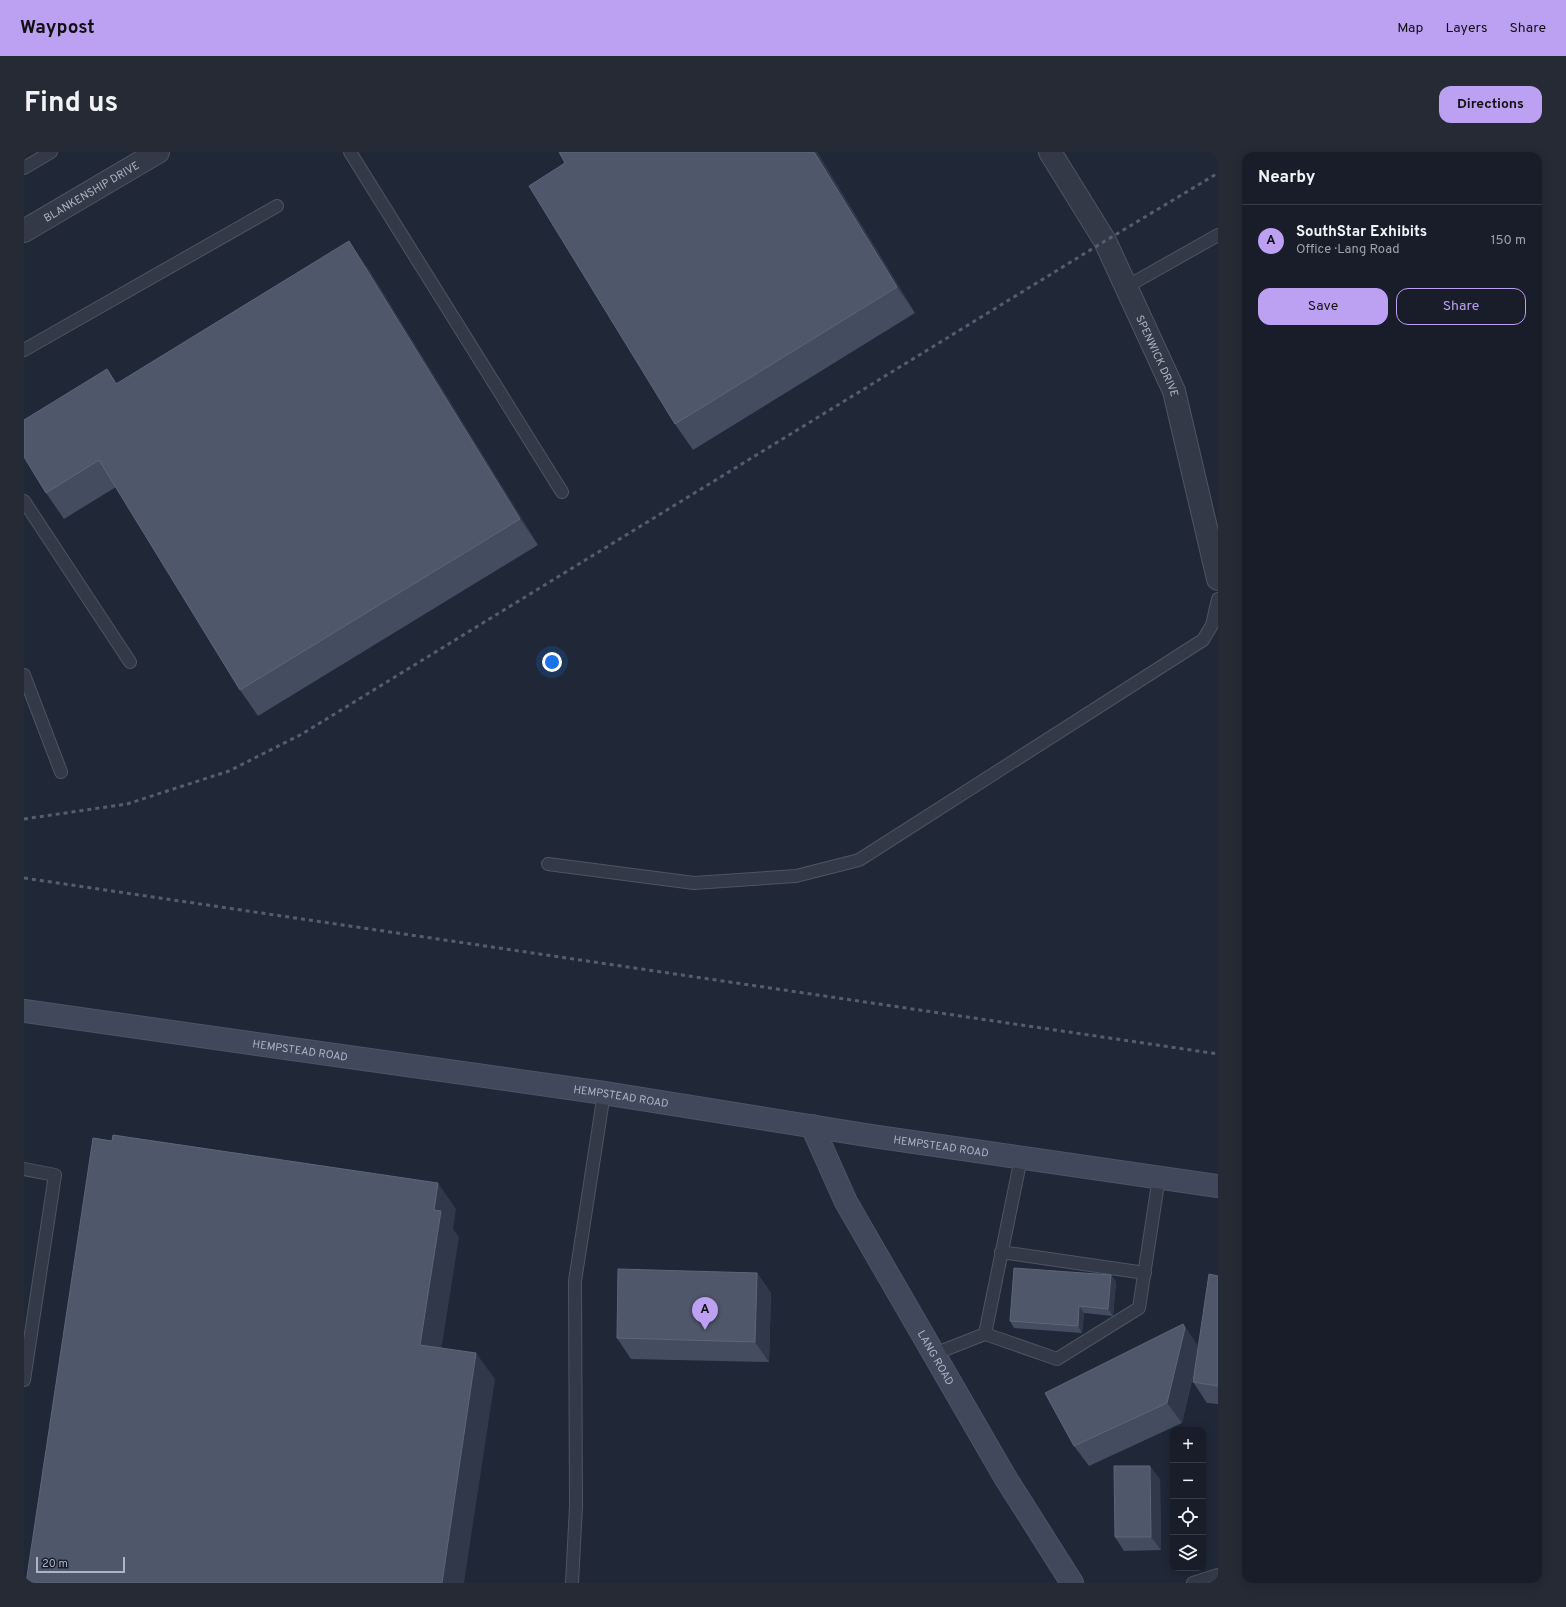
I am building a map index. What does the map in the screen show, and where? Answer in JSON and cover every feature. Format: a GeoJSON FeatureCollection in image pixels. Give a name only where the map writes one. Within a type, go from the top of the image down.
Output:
{"type":"FeatureCollection","features":[{"type":"Feature","properties":{"kind":"main road","name":"HEMPSTEAD ROAD"},"geometry":{"type":"LineString","coordinates":[[24,1011],[604,1093],[872,1136],[1218,1186]]}},
{"type":"Feature","properties":{"kind":"main road","name":"LANG ROAD"},"geometry":{"type":"LineString","coordinates":[[812,1126],[846,1202],[1006,1477],[1072,1583]]}},
{"type":"Feature","properties":{"kind":"street","name":"BLANKENSHIP DRIVE"},"geometry":{"type":"LineString","coordinates":[[24,231],[158,152]]}},
{"type":"Feature","properties":{"kind":"street","name":"SPENWICK DRIVE"},"geometry":{"type":"LineString","coordinates":[[1050,152],[1105,241],[1174,391],[1218,579]]}},
{"type":"Feature","properties":{"kind":"lane"},"geometry":{"type":"LineString","coordinates":[[24,168],[51,152]]}},
{"type":"Feature","properties":{"kind":"lane"},"geometry":{"type":"LineString","coordinates":[[350,152],[562,492]]}},
{"type":"Feature","properties":{"kind":"lane"},"geometry":{"type":"LineString","coordinates":[[24,350],[277,206]]}},
{"type":"Feature","properties":{"kind":"lane"},"geometry":{"type":"LineString","coordinates":[[1126,287],[1218,235]]}},
{"type":"Feature","properties":{"kind":"lane"},"geometry":{"type":"LineString","coordinates":[[24,501],[130,662]]}},
{"type":"Feature","properties":{"kind":"lane"},"geometry":{"type":"LineString","coordinates":[[548,864],[694,883],[796,876],[859,860],[1203,640],[1212,625],[1218,599]]}},
{"type":"Feature","properties":{"kind":"lane"},"geometry":{"type":"LineString","coordinates":[[24,675],[62,772]]}},
{"type":"Feature","properties":{"kind":"lane"},"geometry":{"type":"LineString","coordinates":[[572,1583],[576,1506],[575,1281],[604,1093]]}},
{"type":"Feature","properties":{"kind":"lane"},"geometry":{"type":"LineString","coordinates":[[985,1334],[1021,1158]]}},
{"type":"Feature","properties":{"kind":"lane"},"geometry":{"type":"LineString","coordinates":[[24,1170],[55,1175],[24,1380]]}},
{"type":"Feature","properties":{"kind":"lane"},"geometry":{"type":"LineString","coordinates":[[934,1354],[985,1334],[1057,1359],[1139,1308],[1159,1177]]}},
{"type":"Feature","properties":{"kind":"lane"},"geometry":{"type":"LineString","coordinates":[[1002,1252],[1145,1273]]}},
{"type":"Feature","properties":{"kind":"lane"},"geometry":{"type":"LineString","coordinates":[[1193,1583],[1218,1575]]}},
{"type":"Feature","properties":{"kind":"building"},"geometry":{"type":"Polygon","coordinates":[[[559,152],[814,152],[897,287],[675,424],[529,186],[565,163],[559,152]]]}},
{"type":"Feature","properties":{"kind":"building"},"geometry":{"type":"Polygon","coordinates":[[[349,241],[520,519],[240,690],[99,460],[46,493],[24,457],[24,420],[107,369],[116,384],[349,241]]]}},
{"type":"Feature","properties":{"kind":"building"},"geometry":{"type":"Polygon","coordinates":[[[113,1135],[438,1183],[434,1210],[441,1211],[420,1345],[476,1353],[442,1583],[26,1583],[93,1138],[112,1141],[113,1135]]]}},
{"type":"Feature","properties":{"kind":"building"},"geometry":{"type":"Polygon","coordinates":[[[1014,1268],[1111,1275],[1108,1309],[1079,1306],[1078,1326],[1010,1321],[1014,1268]]]}},
{"type":"Feature","properties":{"kind":"building"},"geometry":{"type":"Polygon","coordinates":[[[618,1269],[757,1273],[755,1342],[617,1338],[618,1269]]]}},
{"type":"Feature","properties":{"kind":"building"},"geometry":{"type":"Polygon","coordinates":[[[1209,1274],[1218,1276],[1218,1386],[1193,1382],[1209,1274]]]}},
{"type":"Feature","properties":{"kind":"building"},"geometry":{"type":"Polygon","coordinates":[[[1183,1324],[1185,1328],[1167,1403],[1074,1446],[1045,1393],[1183,1324]]]}},
{"type":"Feature","properties":{"kind":"building"},"geometry":{"type":"Polygon","coordinates":[[[1114,1466],[1150,1466],[1151,1537],[1115,1537],[1114,1466]]]}},
{"type":"Feature","properties":{"kind":"railway"},"geometry":{"type":"LineString","coordinates":[[24,819],[127,804],[229,771],[302,734],[1218,173]]}},
{"type":"Feature","properties":{"kind":"railway"},"geometry":{"type":"LineString","coordinates":[[24,878],[1218,1054]]}},
{"type":"Feature","properties":{"kind":"place","name":"SouthStar Exhibits"},"geometry":{"type":"Point","coordinates":[705,1330]}}]}
